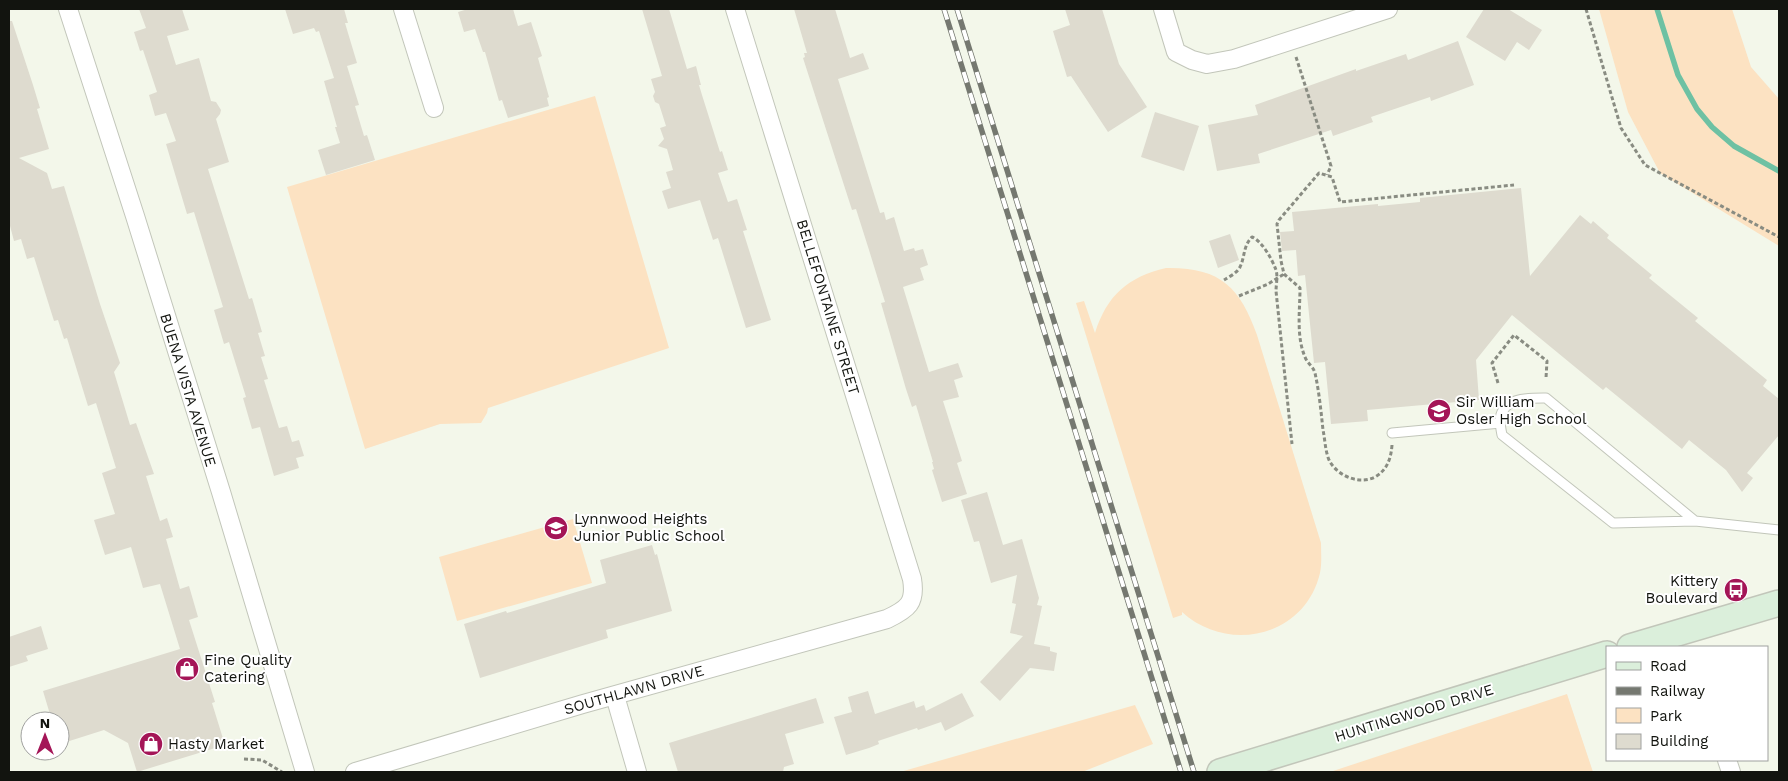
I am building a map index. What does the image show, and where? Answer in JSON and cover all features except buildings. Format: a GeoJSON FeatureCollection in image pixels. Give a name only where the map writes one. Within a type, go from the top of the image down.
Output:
{"type":"FeatureCollection","features":[{"type":"Feature","properties":{"kind":"street","name":"BUENA VISTA AVENUE"},"geometry":{"type":"LineString","coordinates":[[68,9],[221,492],[305,772]]}},
{"type":"Feature","properties":{"kind":"street"},"geometry":{"type":"LineString","coordinates":[[403,9],[434,108]]}},
{"type":"Feature","properties":{"kind":"street","name":"BELLEFONTAINE STREET"},"geometry":{"type":"LineString","coordinates":[[735,9],[912,578],[915,593],[910,605]]}},
{"type":"Feature","properties":{"kind":"street"},"geometry":{"type":"LineString","coordinates":[[1163,9],[1176,52],[1192,60],[1207,64],[1234,59],[1388,9]]}},
{"type":"Feature","properties":{"kind":"street"},"geometry":{"type":"LineString","coordinates":[[1637,646],[1688,639],[1779,603]]}},
{"type":"Feature","properties":{"kind":"street","name":"SOUTHLAWN DRIVE"},"geometry":{"type":"LineString","coordinates":[[355,772],[887,619],[910,605]]}},
{"type":"Feature","properties":{"kind":"street","name":"HUNTINGWOOD DRIVE"},"geometry":{"type":"LineString","coordinates":[[1220,772],[1606,654]]}},
{"type":"Feature","properties":{"kind":"street"},"geometry":{"type":"LineString","coordinates":[[615,696],[638,772]]}},
{"type":"Feature","properties":{"kind":"lane"},"geometry":{"type":"LineString","coordinates":[[1695,521],[1546,398],[1526,398],[1514,401],[1506,407],[1500,418],[1502,435],[1613,523],[1695,521],[1779,530]]}},
{"type":"Feature","properties":{"kind":"lane"},"geometry":{"type":"LineString","coordinates":[[1392,437],[1501,423]]}},
{"type":"Feature","properties":{"kind":"path"},"geometry":{"type":"LineString","coordinates":[[1586,9],[1621,128],[1645,165],[1779,237]]}},
{"type":"Feature","properties":{"kind":"path"},"geometry":{"type":"LineString","coordinates":[[1291,40],[1331,166],[1327,175]]}},
{"type":"Feature","properties":{"kind":"path"},"geometry":{"type":"LineString","coordinates":[[1392,437],[1392,455],[1387,466],[1376,476],[1368,479],[1351,479],[1335,468],[1330,460],[1326,447],[1314,370],[1305,359],[1302,347],[1300,288],[1284,274],[1277,224],[1319,173],[1332,177],[1340,202],[1514,185]]}},
{"type":"Feature","properties":{"kind":"path"},"geometry":{"type":"LineString","coordinates":[[1224,280],[1240,268],[1244,249],[1252,237],[1254,237],[1262,246],[1276,272],[1276,291],[1292,444]]}},
{"type":"Feature","properties":{"kind":"path"},"geometry":{"type":"LineString","coordinates":[[1238,296],[1268,284],[1284,274]]}},
{"type":"Feature","properties":{"kind":"path"},"geometry":{"type":"LineString","coordinates":[[1498,384],[1492,363],[1514,336],[1547,361],[1546,378]]}},
{"type":"Feature","properties":{"kind":"path"},"geometry":{"type":"LineString","coordinates":[[244,759],[262,760],[282,772]]}},
{"type":"Feature","properties":{"kind":"green space"},"geometry":{"type":"Polygon","coordinates":[[[1599,9],[1732,9],[1751,67],[1779,99],[1779,246],[1660,173],[1628,112],[1599,9]]]}},
{"type":"Feature","properties":{"kind":"green space"},"geometry":{"type":"Polygon","coordinates":[[[595,96],[669,348],[488,408],[481,423],[440,424],[365,449],[287,187],[595,96]]]}},
{"type":"Feature","properties":{"kind":"green space"},"geometry":{"type":"Polygon","coordinates":[[[1166,268],[1201,271],[1214,276],[1235,292],[1243,304],[1257,335],[1321,543],[1320,573],[1312,595],[1299,612],[1282,625],[1263,632],[1242,635],[1221,633],[1201,625],[1182,612],[1182,615],[1173,618],[1076,303],[1084,301],[1095,333],[1106,308],[1121,290],[1141,277],[1166,268]]]}},
{"type":"Feature","properties":{"kind":"green space"},"geometry":{"type":"Polygon","coordinates":[[[573,519],[592,583],[457,621],[439,557],[573,519]]]}},
{"type":"Feature","properties":{"kind":"green space"},"geometry":{"type":"Polygon","coordinates":[[[1567,694],[1593,772],[1330,772],[1567,694]]]}},
{"type":"Feature","properties":{"kind":"green space"},"geometry":{"type":"Polygon","coordinates":[[[1135,705],[1153,744],[1082,772],[900,772],[1135,705]]]}},
{"type":"Feature","properties":{"kind":"waterway"},"geometry":{"type":"LineString","coordinates":[[1657,9],[1678,75],[1697,109],[1712,127],[1734,146],[1779,171]]}},
{"type":"Feature","properties":{"kind":"railway"},"geometry":{"type":"LineString","coordinates":[[944,9],[1181,772]]}},
{"type":"Feature","properties":{"kind":"railway"},"geometry":{"type":"LineString","coordinates":[[957,9],[1194,772]]}},
{"type":"Feature","properties":{"kind":"place","name":"Sir William Osler High School"},"geometry":{"type":"Point","coordinates":[1439,411]}},
{"type":"Feature","properties":{"kind":"place","name":"Lynnwood Heights Junior Public School"},"geometry":{"type":"Point","coordinates":[556,528]}},
{"type":"Feature","properties":{"kind":"place","name":"Kittery Boulevard"},"geometry":{"type":"Point","coordinates":[1736,590]}},
{"type":"Feature","properties":{"kind":"place","name":"Fine Quality Catering"},"geometry":{"type":"Point","coordinates":[187,669]}},
{"type":"Feature","properties":{"kind":"place","name":"Hasty Market"},"geometry":{"type":"Point","coordinates":[151,744]}}]}
